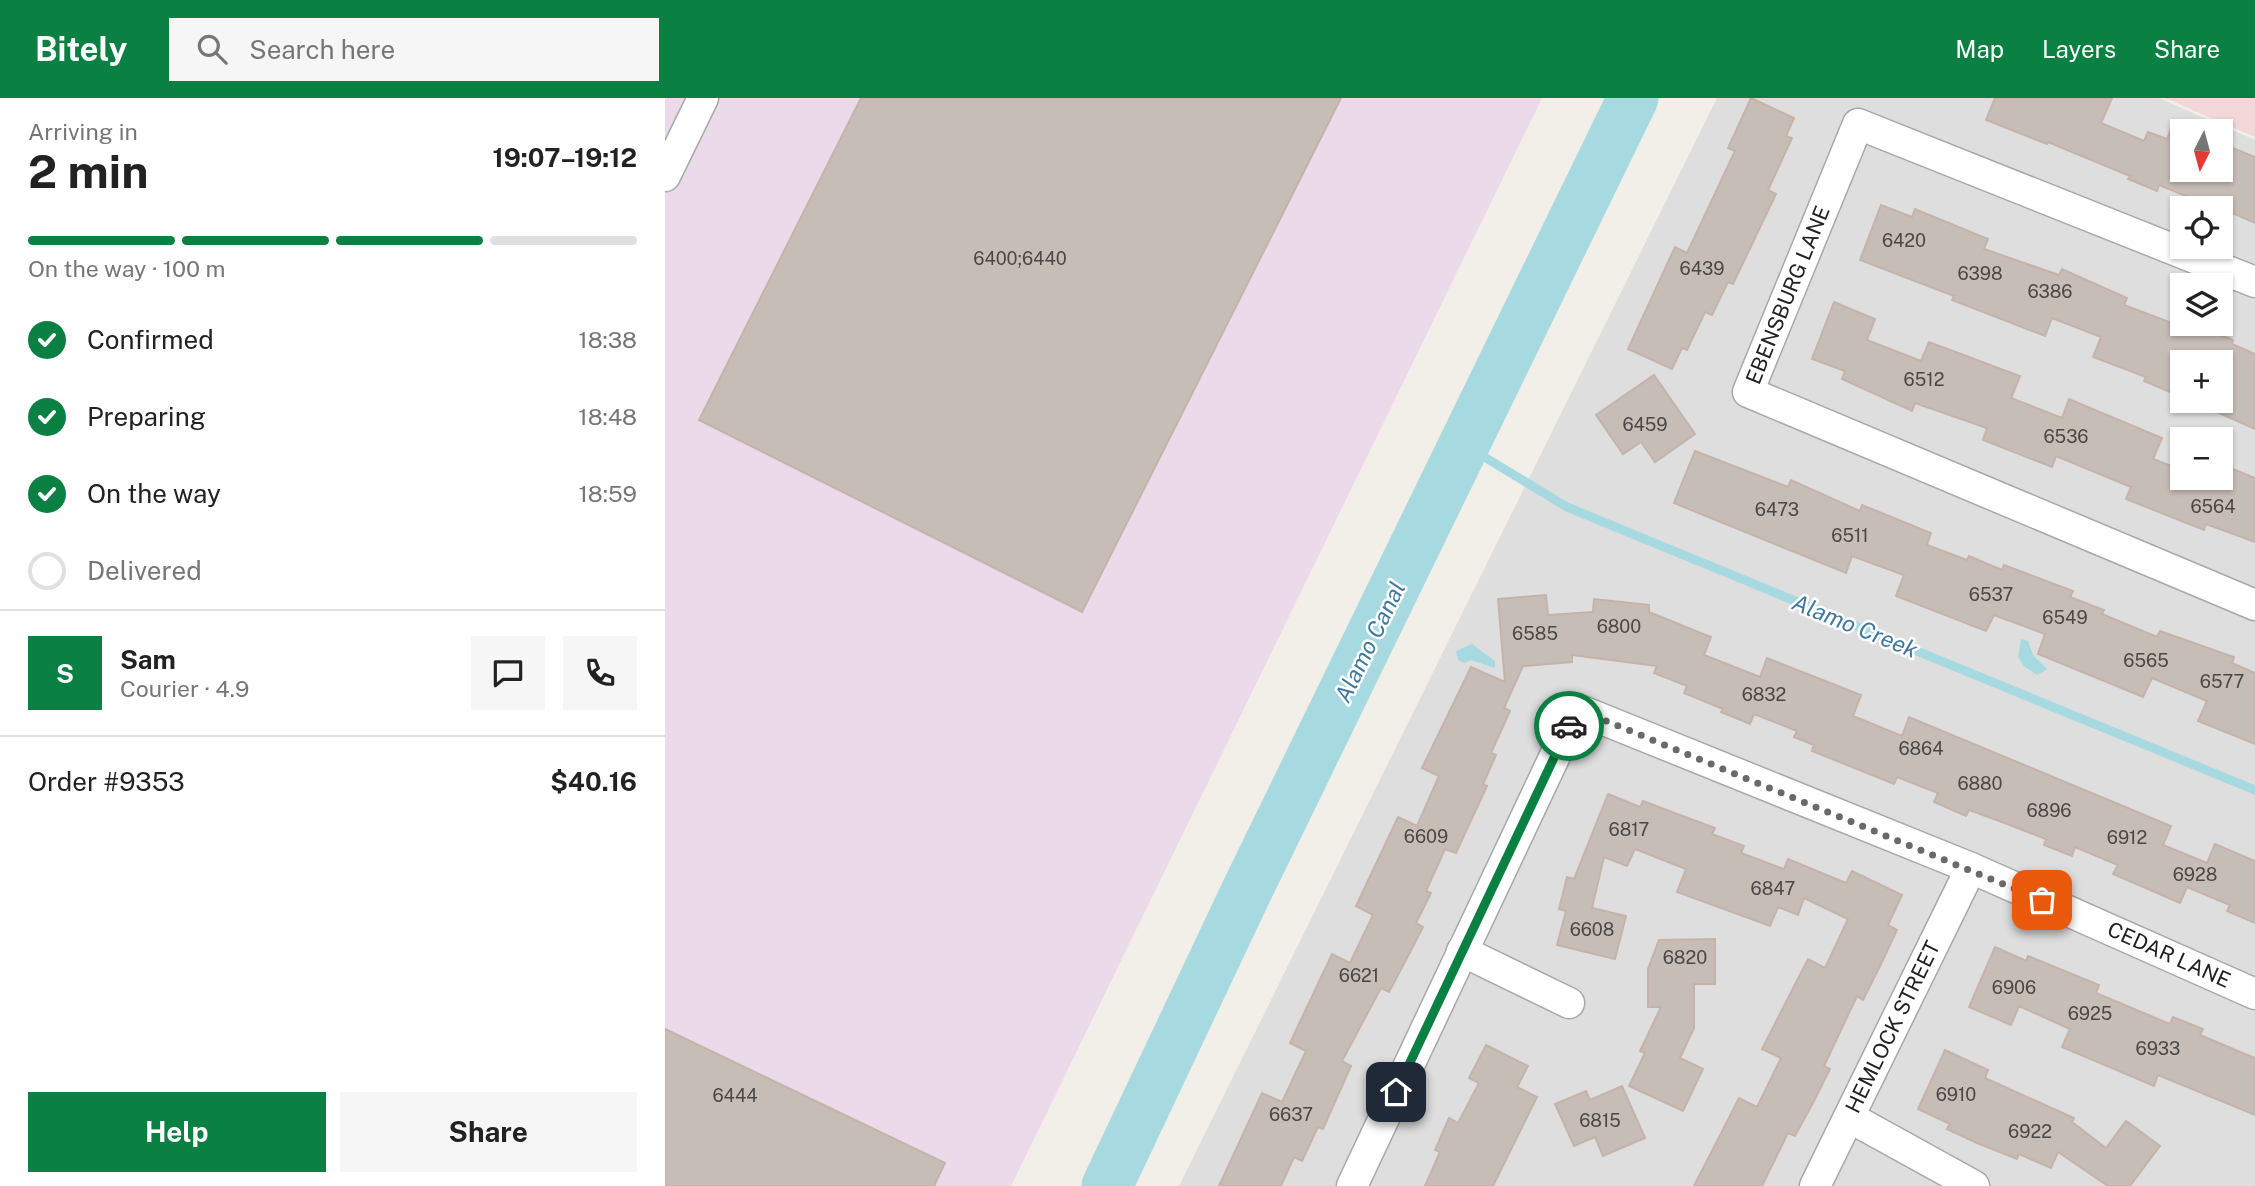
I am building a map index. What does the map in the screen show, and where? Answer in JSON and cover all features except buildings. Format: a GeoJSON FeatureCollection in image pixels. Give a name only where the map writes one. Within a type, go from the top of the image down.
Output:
{"type":"FeatureCollection","features":[{"type":"Feature","properties":{"kind":"street"},"geometry":{"type":"LineString","coordinates":[[665,176],[703,98]]}},
{"type":"Feature","properties":{"kind":"street","name":"EBENSBURG LANE"},"geometry":{"type":"LineString","coordinates":[[2255,282],[1858,124],[1748,392],[2255,605]]}},
{"type":"Feature","properties":{"kind":"street","name":"CEDAR LANE"},"geometry":{"type":"LineString","coordinates":[[1462,951],[1577,709],[1971,868],[2255,993]]}},
{"type":"Feature","properties":{"kind":"street","name":"HEMLOCK STREET"},"geometry":{"type":"LineString","coordinates":[[1815,1186],[1971,868]]}},
{"type":"Feature","properties":{"kind":"street"},"geometry":{"type":"LineString","coordinates":[[1352,1186],[1462,951],[1569,1003]]}},
{"type":"Feature","properties":{"kind":"street"},"geometry":{"type":"LineString","coordinates":[[1849,1117],[1975,1186]]}},
{"type":"Feature","properties":{"kind":"shaded area"},"geometry":{"type":"Polygon","coordinates":[[[665,98],[1542,98],[1011,1186],[665,1186],[665,98]]]}},
{"type":"Feature","properties":{"kind":"shaded area"},"geometry":{"type":"Polygon","coordinates":[[[1717,98],[2159,98],[2207,119],[2170,119],[2170,182],[2233,182],[2233,130],[2255,140],[2255,1186],[1179,1186],[1717,98]]]}},
{"type":"Feature","properties":{"kind":"shaded area"},"geometry":{"type":"Polygon","coordinates":[[[2165,98],[2255,98],[2255,137],[2233,127],[2233,119],[2213,119],[2165,98]]]}},
{"type":"Feature","properties":{"kind":"water"},"geometry":{"type":"Polygon","coordinates":[[[2021,639],[2028,641],[2033,655],[2047,669],[2037,675],[2024,666],[2018,657],[2021,639]]]}},
{"type":"Feature","properties":{"kind":"water"},"geometry":{"type":"Polygon","coordinates":[[[1472,644],[1495,661],[1495,668],[1471,660],[1464,663],[1458,660],[1456,651],[1472,644]]]}},
{"type":"Feature","properties":{"kind":"waterway","name":"Alamo Canal"},"geometry":{"type":"LineString","coordinates":[[1107,1186],[1250,884],[1633,98]]}},
{"type":"Feature","properties":{"kind":"waterway","name":"Alamo Creek"},"geometry":{"type":"LineString","coordinates":[[1463,444],[1567,507],[2255,790]]}},
{"type":"Feature","properties":{"kind":"way so far"},"geometry":{"type":"LineString","coordinates":[[1569,726],[1577,709],[1971,868],[2042,900]]}},
{"type":"Feature","properties":{"kind":"route"},"geometry":{"type":"LineString","coordinates":[[1396,1092],[1569,726]]}}]}
